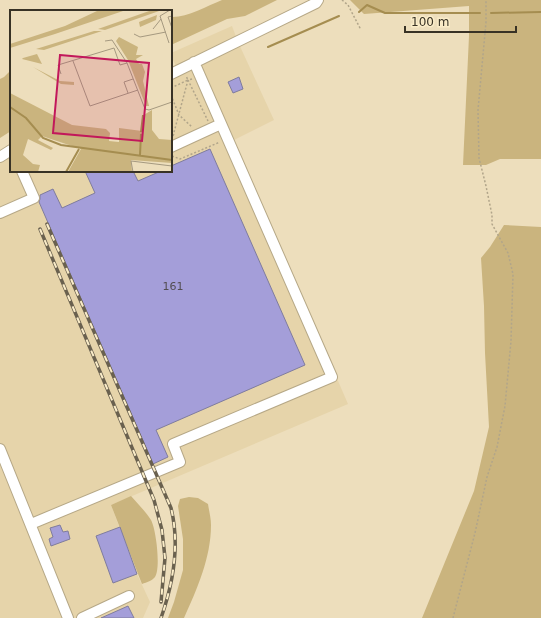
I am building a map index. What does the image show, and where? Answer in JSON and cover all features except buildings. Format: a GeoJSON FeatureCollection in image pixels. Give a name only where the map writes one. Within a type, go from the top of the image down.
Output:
{"type":"FeatureCollection","features":[{"type":"Feature","properties":{"kind":"lane"},"geometry":{"type":"LineString","coordinates":[[172,73],[316,3],[318,0]]}},
{"type":"Feature","properties":{"kind":"lane"},"geometry":{"type":"LineString","coordinates":[[31,524],[180,462],[173,444],[332,377],[215,124],[200,75],[194,62]]}},
{"type":"Feature","properties":{"kind":"lane"},"geometry":{"type":"LineString","coordinates":[[172,143],[215,124]]}},
{"type":"Feature","properties":{"kind":"lane"},"geometry":{"type":"LineString","coordinates":[[0,157],[10,151]]}},
{"type":"Feature","properties":{"kind":"lane"},"geometry":{"type":"LineString","coordinates":[[0,213],[34,198],[22,172]]}},
{"type":"Feature","properties":{"kind":"lane"},"geometry":{"type":"LineString","coordinates":[[0,449],[68,618]]}},
{"type":"Feature","properties":{"kind":"lane"},"geometry":{"type":"LineString","coordinates":[[82,618],[129,596]]}},
{"type":"Feature","properties":{"kind":"path"},"geometry":{"type":"LineString","coordinates":[[342,0],[348,5],[362,30]]}},
{"type":"Feature","properties":{"kind":"path"},"geometry":{"type":"LineString","coordinates":[[453,618],[505,406],[511,341],[513,274],[508,253],[492,224],[492,215],[479,158],[478,110],[486,22],[486,0]]}},
{"type":"Feature","properties":{"kind":"path"},"geometry":{"type":"LineString","coordinates":[[188,80],[200,75]]}},
{"type":"Feature","properties":{"kind":"path"},"geometry":{"type":"LineString","coordinates":[[172,143],[188,80]]}},
{"type":"Feature","properties":{"kind":"path"},"geometry":{"type":"LineString","coordinates":[[188,80],[215,124]]}},
{"type":"Feature","properties":{"kind":"path"},"geometry":{"type":"LineString","coordinates":[[172,98],[179,115],[193,128]]}},
{"type":"Feature","properties":{"kind":"path"},"geometry":{"type":"LineString","coordinates":[[203,124],[215,124]]}},
{"type":"Feature","properties":{"kind":"path"},"geometry":{"type":"LineString","coordinates":[[173,136],[180,133]]}},
{"type":"Feature","properties":{"kind":"path"},"geometry":{"type":"LineString","coordinates":[[172,155],[180,159],[222,141]]}},
{"type":"Feature","properties":{"kind":"shaded area"},"geometry":{"type":"Polygon","coordinates":[[[222,0],[277,0],[245,16],[227,19],[172,45],[172,17],[190,14],[222,0]]]}},
{"type":"Feature","properties":{"kind":"shaded area"},"geometry":{"type":"Polygon","coordinates":[[[350,0],[541,0],[541,159],[500,159],[486,165],[463,165],[469,6],[364,14],[350,0]]]}},
{"type":"Feature","properties":{"kind":"shaded area"},"geometry":{"type":"Polygon","coordinates":[[[232,26],[274,120],[234,140],[348,404],[111,505],[137,574],[150,602],[143,618],[0,618],[0,153],[10,148],[10,172],[172,172],[172,68],[176,66],[172,58],[172,53],[232,26]]]}},
{"type":"Feature","properties":{"kind":"shaded area"},"geometry":{"type":"Polygon","coordinates":[[[10,71],[10,132],[0,138],[0,79],[10,71]]]}},
{"type":"Feature","properties":{"kind":"shaded area"},"geometry":{"type":"Polygon","coordinates":[[[504,225],[541,227],[541,618],[422,618],[474,491],[489,427],[481,258],[504,225]]]}},
{"type":"Feature","properties":{"kind":"shaded area"},"geometry":{"type":"Polygon","coordinates":[[[131,496],[151,520],[156,540],[158,557],[157,572],[152,580],[142,584],[111,505],[131,496]]]}},
{"type":"Feature","properties":{"kind":"shaded area"},"geometry":{"type":"Polygon","coordinates":[[[189,497],[198,498],[208,504],[211,525],[209,549],[198,585],[184,618],[168,618],[183,570],[183,539],[178,506],[180,499],[189,497]]]}},
{"type":"Feature","properties":{"kind":"waterway"},"geometry":{"type":"LineString","coordinates":[[359,12],[367,5],[385,13],[480,13]]}},
{"type":"Feature","properties":{"kind":"waterway"},"geometry":{"type":"LineString","coordinates":[[491,13],[541,12]]}},
{"type":"Feature","properties":{"kind":"waterway"},"geometry":{"type":"LineString","coordinates":[[268,47],[339,16]]}},
{"type":"Feature","properties":{"kind":"railway"},"geometry":{"type":"LineString","coordinates":[[47,224],[171,508],[175,536],[174,564],[169,592],[161,618]]}},
{"type":"Feature","properties":{"kind":"railway"},"geometry":{"type":"LineString","coordinates":[[40,229],[154,500],[162,530],[165,558],[161,602]]}}]}
